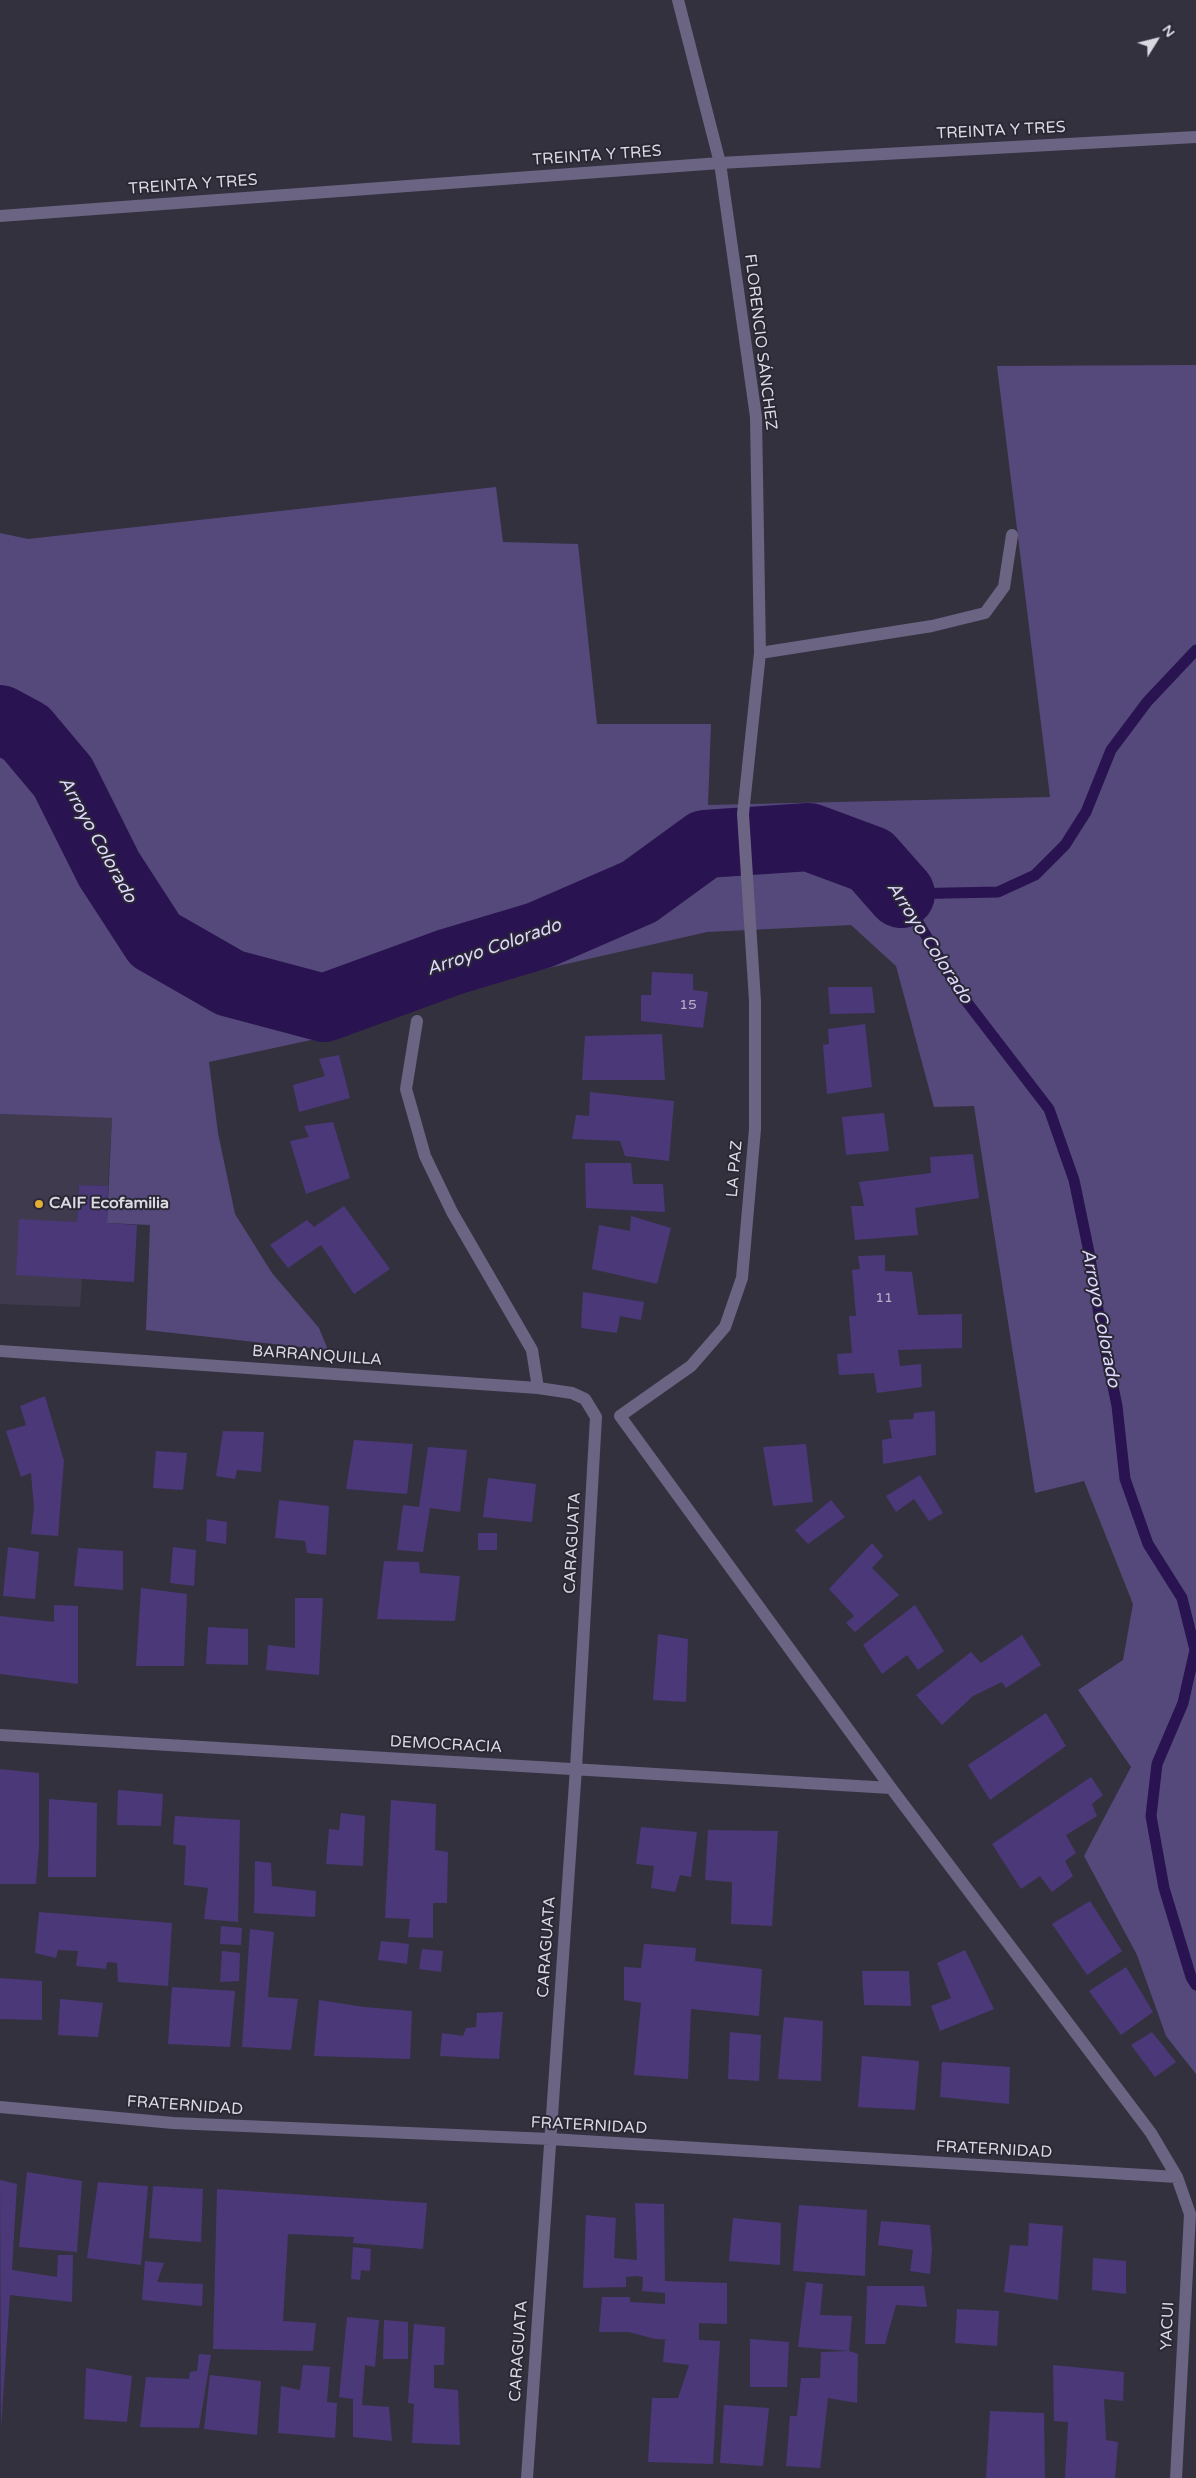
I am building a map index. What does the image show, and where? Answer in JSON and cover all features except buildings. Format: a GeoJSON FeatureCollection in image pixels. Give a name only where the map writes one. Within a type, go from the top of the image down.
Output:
{"type":"FeatureCollection","features":[{"type":"Feature","properties":{"kind":"street","name":"FLORENCIO SÁNCHEZ"},"geometry":{"type":"LineString","coordinates":[[678,0],[720,163],[756,417],[760,653],[743,814]]}},
{"type":"Feature","properties":{"kind":"street","name":"TREINTA Y TRES"},"geometry":{"type":"LineString","coordinates":[[0,216],[720,163],[1196,136]]}},
{"type":"Feature","properties":{"kind":"street"},"geometry":{"type":"LineString","coordinates":[[760,653],[932,626],[985,613],[1004,587],[1012,535]]}},
{"type":"Feature","properties":{"kind":"street","name":"LA PAZ"},"geometry":{"type":"LineString","coordinates":[[620,1416],[691,1366],[725,1326],[742,1278],[755,1129],[756,1001],[743,814]]}},
{"type":"Feature","properties":{"kind":"street"},"geometry":{"type":"LineString","coordinates":[[417,1021],[406,1088],[425,1156],[452,1212],[532,1350],[538,1388]]}},
{"type":"Feature","properties":{"kind":"street","name":"BARRANQUILLA"},"geometry":{"type":"LineString","coordinates":[[0,1350],[538,1388],[572,1392],[585,1398],[596,1417]]}},
{"type":"Feature","properties":{"kind":"street"},"geometry":{"type":"LineString","coordinates":[[596,1417],[620,1416]]}},
{"type":"Feature","properties":{"kind":"street","name":"YACUI"},"geometry":{"type":"LineString","coordinates":[[620,1416],[891,1788],[1151,2133],[1177,2178],[1190,2214],[1176,2478]]}},
{"type":"Feature","properties":{"kind":"street","name":"CARAGUATA"},"geometry":{"type":"LineString","coordinates":[[527,2478],[576,1768],[596,1417]]}},
{"type":"Feature","properties":{"kind":"street","name":"DEMOCRACIA"},"geometry":{"type":"LineString","coordinates":[[0,1735],[891,1788]]}},
{"type":"Feature","properties":{"kind":"street","name":"FRATERNIDAD"},"geometry":{"type":"LineString","coordinates":[[0,2107],[173,2123],[550,2139],[1177,2178]]}},
{"type":"Feature","properties":{"kind":"shaded area"},"geometry":{"type":"Polygon","coordinates":[[[1196,365],[1196,2074],[1166,2036],[1137,1955],[1084,1856],[1131,1767],[1078,1690],[1123,1660],[1133,1604],[1084,1481],[1035,1493],[974,1106],[934,1107],[896,966],[851,925],[707,932],[443,992],[362,1029],[209,1062],[218,1133],[235,1214],[272,1273],[319,1328],[328,1350],[146,1330],[150,1225],[107,1223],[112,1118],[0,1114],[0,533],[28,539],[496,487],[503,542],[578,544],[597,724],[711,724],[708,805],[1050,797],[997,366],[1196,365]]]}},
{"type":"Feature","properties":{"kind":"shaded area","name":"CAIF Ecofamilia"},"geometry":{"type":"Polygon","coordinates":[[[0,1114],[112,1118],[108,1186],[79,1185],[74,1278],[82,1279],[80,1307],[0,1304],[0,1114]]]}},
{"type":"Feature","properties":{"kind":"waterway","name":"Arroyo Colorado"},"geometry":{"type":"LineString","coordinates":[[1196,650],[1147,702],[1111,750],[1086,812],[1065,845],[1035,875],[998,892],[901,894],[963,997],[1049,1109],[1074,1180],[1117,1406],[1125,1479],[1148,1544],[1182,1598],[1195,1650],[1183,1703],[1157,1764],[1151,1816],[1164,1888],[1191,1977],[1196,1985]]}},
{"type":"Feature","properties":{"kind":"waterway","name":"Arroyo Colorado"},"geometry":{"type":"LineString","coordinates":[[0,719],[26,733],[63,777],[109,869],[155,940],[230,983],[324,1008],[450,962],[540,935],[639,892],[705,844],[809,837],[871,860],[901,894]]}},
{"type":"Feature","properties":{"kind":"place","name":"CAIF Ecofamilia"},"geometry":{"type":"Point","coordinates":[39,1204]}}]}
